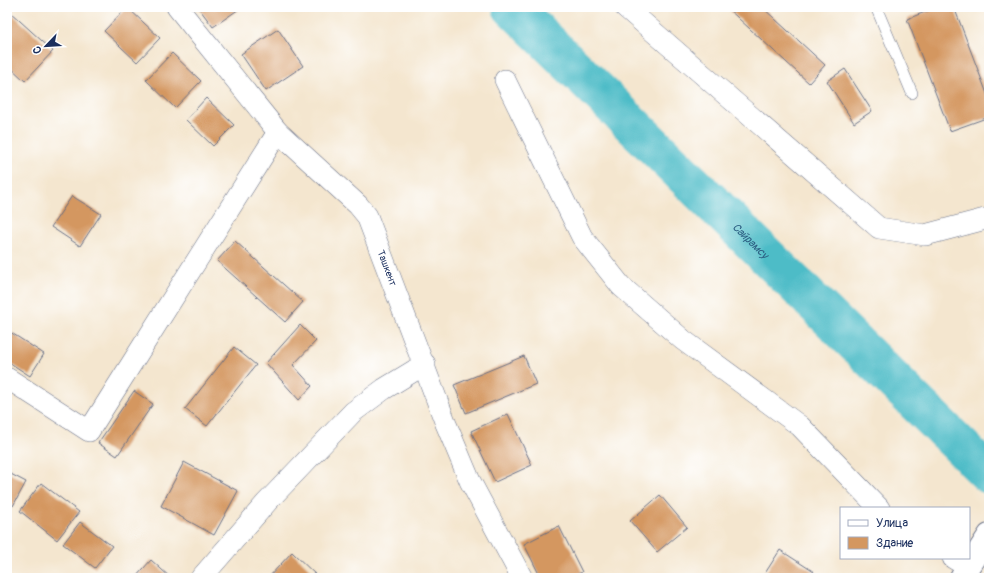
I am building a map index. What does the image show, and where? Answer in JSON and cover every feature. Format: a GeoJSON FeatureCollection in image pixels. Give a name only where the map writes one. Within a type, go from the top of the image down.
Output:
{"type":"FeatureCollection","features":[{"type":"Feature","properties":{"kind":"main road"},"geometry":{"type":"LineString","coordinates":[[970,558],[989,536]]}},
{"type":"Feature","properties":{"kind":"main road"},"geometry":{"type":"LineString","coordinates":[[961,568],[969,559]]}},
{"type":"Feature","properties":{"kind":"street","name":"Ташкент"},"geometry":{"type":"LineString","coordinates":[[177,7],[278,132],[358,205],[368,216],[446,424],[470,481],[522,578]]}},
{"type":"Feature","properties":{"kind":"street"},"geometry":{"type":"LineString","coordinates":[[625,7],[879,228],[925,235],[989,218]]}},
{"type":"Feature","properties":{"kind":"street"},"geometry":{"type":"LineString","coordinates":[[505,80],[582,237],[621,286],[683,340],[800,426],[878,507]]}},
{"type":"Feature","properties":{"kind":"street"},"geometry":{"type":"LineString","coordinates":[[7,378],[89,431],[278,132]]}},
{"type":"Feature","properties":{"kind":"street"},"geometry":{"type":"LineString","coordinates":[[201,578],[267,502],[353,412],[384,389],[424,364]]}},
{"type":"Feature","properties":{"kind":"lane"},"geometry":{"type":"LineString","coordinates":[[876,7],[912,93]]}},
{"type":"Feature","properties":{"kind":"building"},"geometry":{"type":"Polygon","coordinates":[[[127,7],[160,38],[137,62],[104,31],[127,7]]]}},
{"type":"Feature","properties":{"kind":"building"},"geometry":{"type":"Polygon","coordinates":[[[198,7],[242,7],[213,27],[198,7]]]}},
{"type":"Feature","properties":{"kind":"building"},"geometry":{"type":"Polygon","coordinates":[[[726,7],[762,7],[825,65],[809,83],[726,7]]]}},
{"type":"Feature","properties":{"kind":"building"},"geometry":{"type":"Polygon","coordinates":[[[938,7],[954,7],[989,99],[989,117],[950,131],[907,19],[938,7]]]}},
{"type":"Feature","properties":{"kind":"building"},"geometry":{"type":"Polygon","coordinates":[[[9,11],[53,51],[25,81],[7,64],[7,13],[9,11]]]}},
{"type":"Feature","properties":{"kind":"building"},"geometry":{"type":"Polygon","coordinates":[[[278,29],[303,66],[266,91],[241,54],[278,29]]]}},
{"type":"Feature","properties":{"kind":"building"},"geometry":{"type":"Polygon","coordinates":[[[172,53],[201,81],[175,108],[146,80],[172,53]]]}},
{"type":"Feature","properties":{"kind":"building"},"geometry":{"type":"Polygon","coordinates":[[[845,69],[872,111],[854,123],[827,81],[845,69]]]}},
{"type":"Feature","properties":{"kind":"building"},"geometry":{"type":"Polygon","coordinates":[[[206,98],[234,125],[213,146],[186,120],[206,98]]]}},
{"type":"Feature","properties":{"kind":"building"},"geometry":{"type":"Polygon","coordinates":[[[72,196],[101,214],[80,246],[51,227],[72,196]]]}},
{"type":"Feature","properties":{"kind":"building"},"geometry":{"type":"Polygon","coordinates":[[[235,241],[303,302],[285,322],[217,261],[235,241]]]}},
{"type":"Feature","properties":{"kind":"building"},"geometry":{"type":"Polygon","coordinates":[[[300,325],[316,341],[293,365],[312,386],[299,400],[266,363],[300,325]]]}},
{"type":"Feature","properties":{"kind":"building"},"geometry":{"type":"Polygon","coordinates":[[[7,330],[44,354],[30,376],[7,361],[7,330]]]}},
{"type":"Feature","properties":{"kind":"building"},"geometry":{"type":"Polygon","coordinates":[[[234,347],[256,365],[207,426],[185,409],[234,347]]]}},
{"type":"Feature","properties":{"kind":"building"},"geometry":{"type":"Polygon","coordinates":[[[524,356],[536,384],[466,413],[454,385],[524,356]]]}},
{"type":"Feature","properties":{"kind":"building"},"geometry":{"type":"Polygon","coordinates":[[[134,391],[153,404],[117,456],[98,443],[134,391]]]}},
{"type":"Feature","properties":{"kind":"building"},"geometry":{"type":"Polygon","coordinates":[[[508,414],[532,465],[495,482],[471,431],[508,414]]]}},
{"type":"Feature","properties":{"kind":"building"},"geometry":{"type":"Polygon","coordinates":[[[184,462],[238,491],[214,535],[161,506],[184,462]]]}},
{"type":"Feature","properties":{"kind":"building"},"geometry":{"type":"Polygon","coordinates":[[[7,472],[26,482],[13,506],[7,503],[7,472]]]}},
{"type":"Feature","properties":{"kind":"building"},"geometry":{"type":"Polygon","coordinates":[[[41,483],[79,512],[57,540],[20,511],[41,483]]]}},
{"type":"Feature","properties":{"kind":"building"},"geometry":{"type":"Polygon","coordinates":[[[660,495],[687,527],[657,552],[630,521],[660,495]]]}},
{"type":"Feature","properties":{"kind":"building"},"geometry":{"type":"Polygon","coordinates":[[[80,522],[112,546],[95,568],[63,544],[80,522]]]}},
{"type":"Feature","properties":{"kind":"building"},"geometry":{"type":"Polygon","coordinates":[[[559,526],[582,572],[570,578],[541,578],[524,544],[559,526]]]}},
{"type":"Feature","properties":{"kind":"building"},"geometry":{"type":"Polygon","coordinates":[[[780,550],[814,572],[811,578],[762,578],[780,550]]]}},
{"type":"Feature","properties":{"kind":"building"},"geometry":{"type":"Polygon","coordinates":[[[292,552],[319,578],[268,578],[292,552]]]}},
{"type":"Feature","properties":{"kind":"building"},"geometry":{"type":"Polygon","coordinates":[[[151,560],[171,578],[135,578],[151,560]]]}},
{"type":"Feature","properties":{"kind":"waterway","name":"Сайрамсу"},"geometry":{"type":"LineString","coordinates":[[512,7],[989,474]]}}]}
